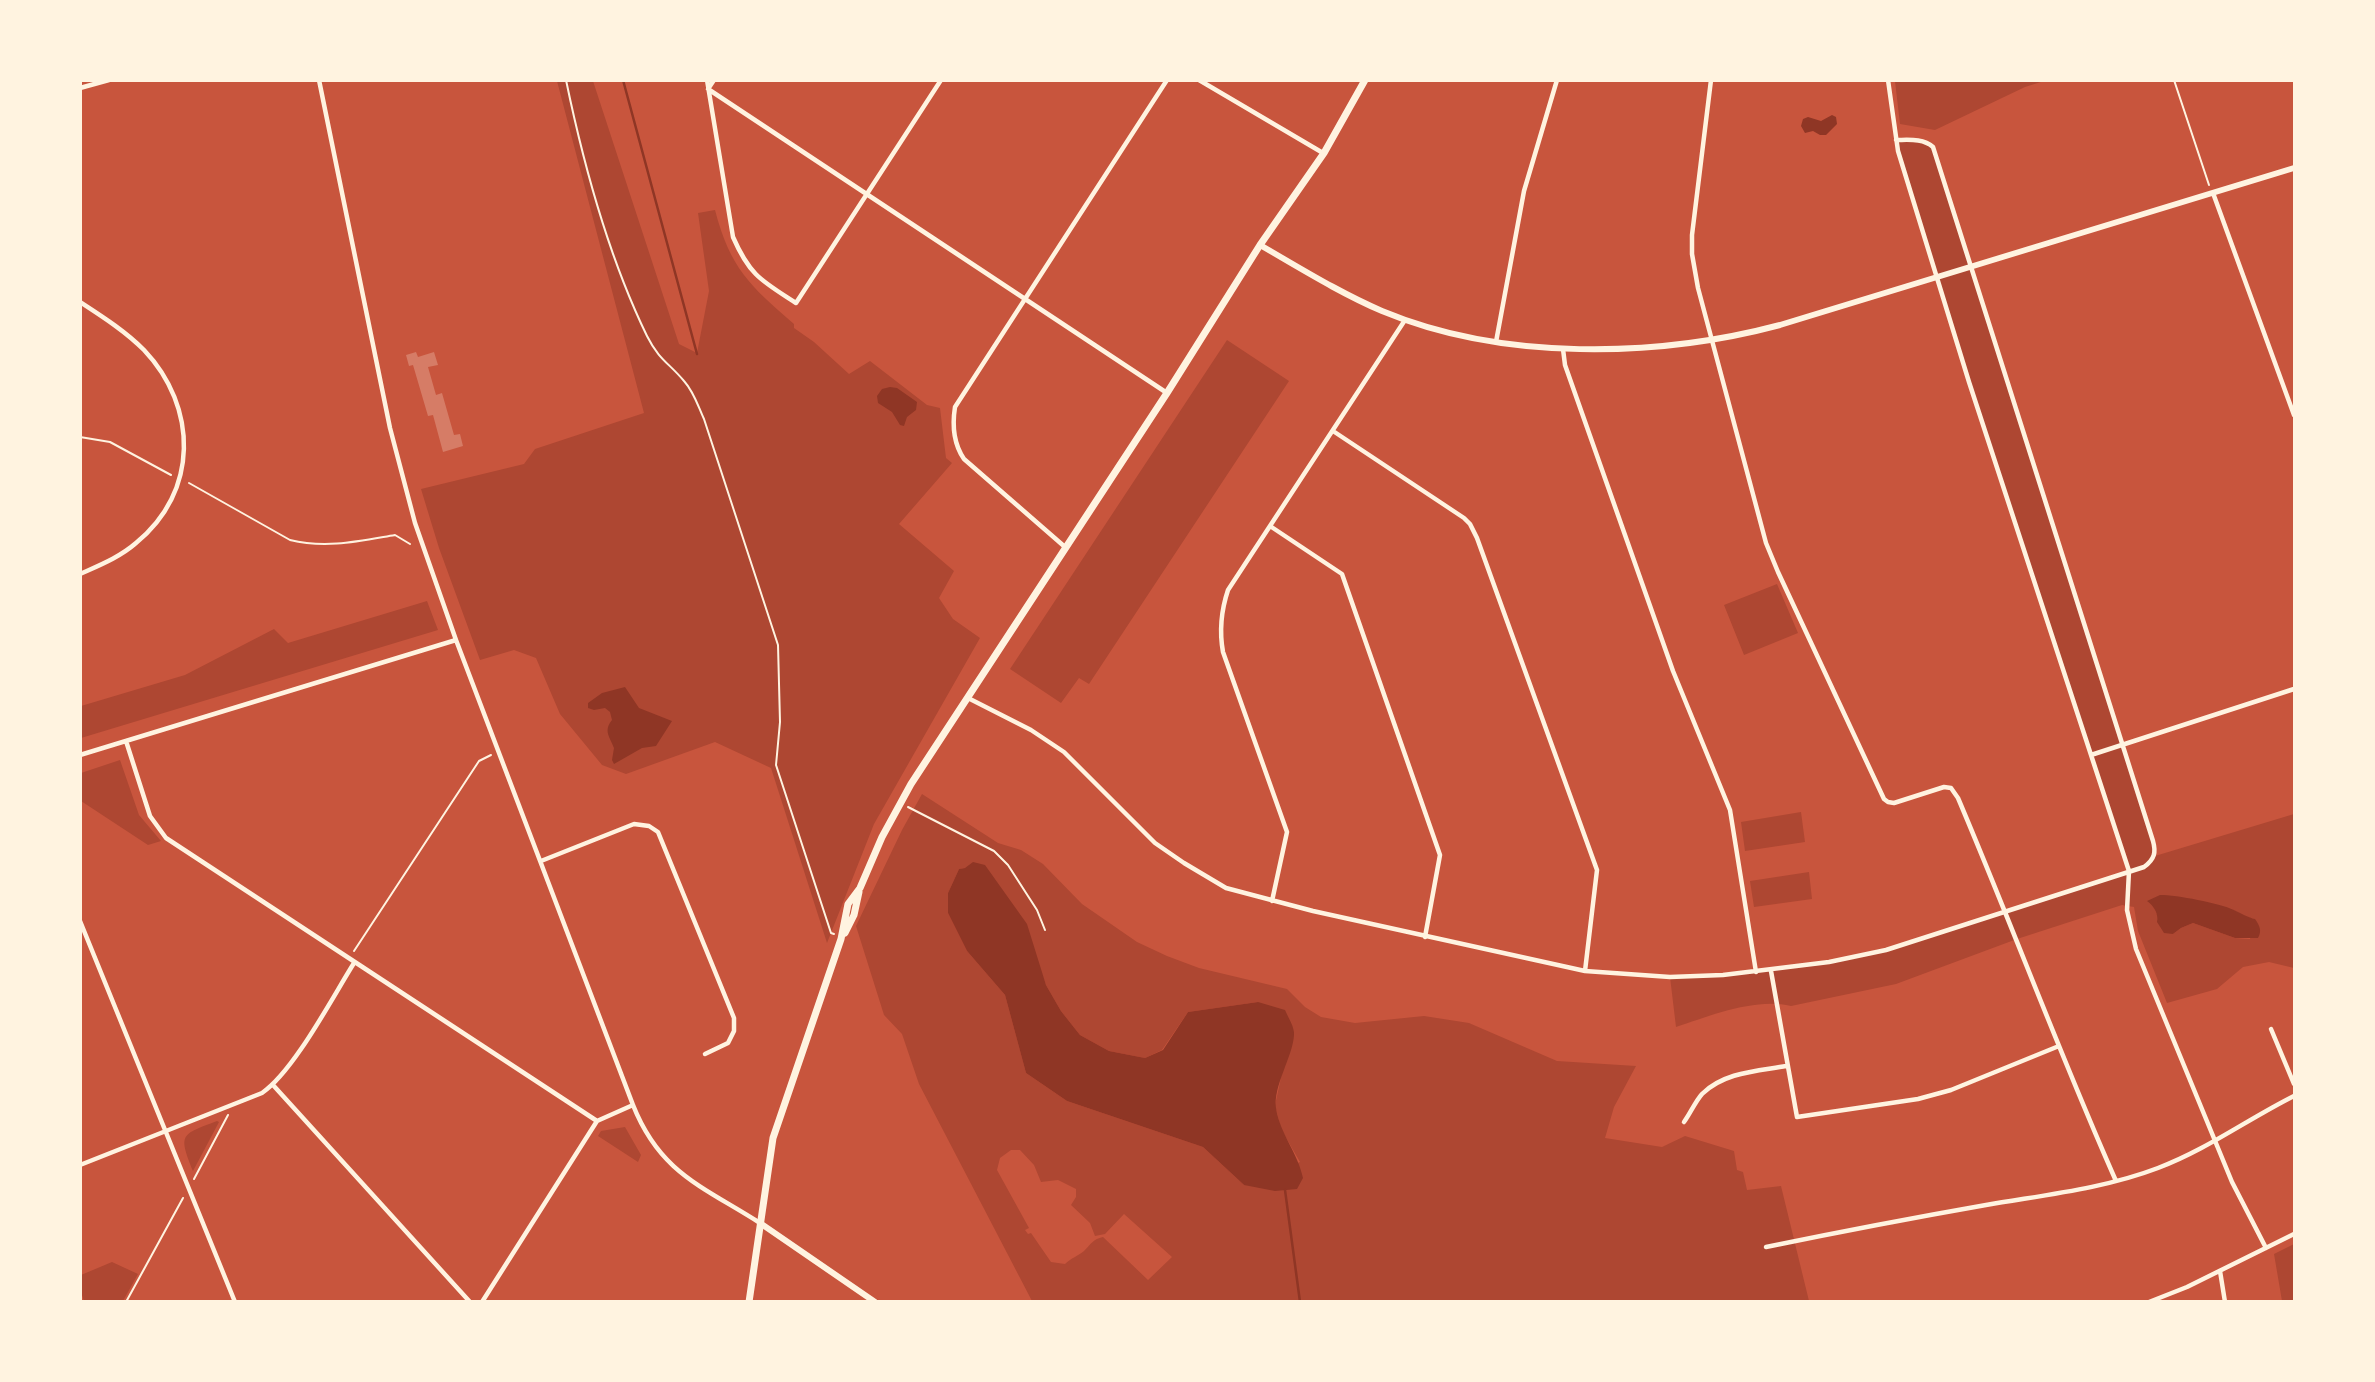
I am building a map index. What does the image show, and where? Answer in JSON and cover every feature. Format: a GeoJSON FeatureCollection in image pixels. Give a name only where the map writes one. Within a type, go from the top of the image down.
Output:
{"type":"FeatureCollection","features":[{"type":"Feature","properties":{"kind":"main road"},"geometry":{"type":"LineString","coordinates":[[841,939],[847,908],[860,888],[898,805],[1167,393],[1260,245],[1324,153],[1365,80]]}},
{"type":"Feature","properties":{"kind":"main road"},"geometry":{"type":"LineString","coordinates":[[749,1301],[773,1138],[841,939],[855,911],[860,888]]}},
{"type":"Feature","properties":{"kind":"street"},"geometry":{"type":"LineString","coordinates":[[80,88],[109,80]]}},
{"type":"Feature","properties":{"kind":"street"},"geometry":{"type":"LineString","coordinates":[[320,80],[390,428],[415,523],[456,640],[632,1105],[650,1141],[675,1169],[875,1301]]}},
{"type":"Feature","properties":{"kind":"street"},"geometry":{"type":"LineString","coordinates":[[707,80],[733,237],[742,258],[755,276],[796,303],[941,80]]}},
{"type":"Feature","properties":{"kind":"street"},"geometry":{"type":"LineString","coordinates":[[708,89],[714,80]]}},
{"type":"Feature","properties":{"kind":"street"},"geometry":{"type":"LineString","coordinates":[[1066,547],[964,459],[956,447],[953,420],[955,407],[1167,80]]}},
{"type":"Feature","properties":{"kind":"street"},"geometry":{"type":"LineString","coordinates":[[1199,80],[1324,153]]}},
{"type":"Feature","properties":{"kind":"street"},"geometry":{"type":"LineString","coordinates":[[1496,342],[1524,191],[1557,80]]}},
{"type":"Feature","properties":{"kind":"street"},"geometry":{"type":"LineString","coordinates":[[1711,80],[1692,235],[1695,274],[1766,543],[1884,799],[1894,803],[1944,788],[1951,788],[1958,799],[2116,1181]]}},
{"type":"Feature","properties":{"kind":"street"},"geometry":{"type":"LineString","coordinates":[[1888,80],[1896,140],[1969,382],[2129,871],[2127,910],[2136,949],[2232,1182],[2266,1248]]}},
{"type":"Feature","properties":{"kind":"street"},"geometry":{"type":"LineString","coordinates":[[708,89],[1167,393]]}},
{"type":"Feature","properties":{"kind":"street"},"geometry":{"type":"LineString","coordinates":[[968,698],[1031,730],[1064,752],[1155,843],[1226,888],[1425,937],[1586,971],[1670,977],[1772,971],[1886,950],[2150,863],[2155,850],[1933,146],[1916,140],[1896,140]]}},
{"type":"Feature","properties":{"kind":"street"},"geometry":{"type":"LineString","coordinates":[[1260,245],[1361,301],[1405,320],[1496,342],[1563,349],[1636,348],[1712,341],[1780,326],[2211,189],[2294,168]]}},
{"type":"Feature","properties":{"kind":"street"},"geometry":{"type":"LineString","coordinates":[[2211,189],[2294,415]]}},
{"type":"Feature","properties":{"kind":"street"},"geometry":{"type":"LineString","coordinates":[[80,302],[128,335],[160,370],[178,404],[183,425],[184,450],[177,485],[159,521],[125,552],[80,574]]}},
{"type":"Feature","properties":{"kind":"street"},"geometry":{"type":"LineString","coordinates":[[1272,901],[1287,832],[1223,652],[1220,625],[1223,607],[1228,590],[1405,320]]}},
{"type":"Feature","properties":{"kind":"street"},"geometry":{"type":"LineString","coordinates":[[1563,349],[1565,365],[1673,671],[1730,810],[1756,972]]}},
{"type":"Feature","properties":{"kind":"street"},"geometry":{"type":"LineString","coordinates":[[1333,431],[1464,518],[1477,538],[1597,870],[1586,971]]}},
{"type":"Feature","properties":{"kind":"street"},"geometry":{"type":"LineString","coordinates":[[1270,526],[1342,575],[1440,855],[1425,937]]}},
{"type":"Feature","properties":{"kind":"street"},"geometry":{"type":"LineString","coordinates":[[80,755],[456,640]]}},
{"type":"Feature","properties":{"kind":"street"},"geometry":{"type":"LineString","coordinates":[[2091,755],[2294,689]]}},
{"type":"Feature","properties":{"kind":"street"},"geometry":{"type":"LineString","coordinates":[[127,741],[150,816],[166,838],[597,1121]]}},
{"type":"Feature","properties":{"kind":"street"},"geometry":{"type":"LineString","coordinates":[[541,861],[634,824],[649,825],[658,832],[734,1018],[734,1031],[728,1043],[705,1054]]}},
{"type":"Feature","properties":{"kind":"street"},"geometry":{"type":"LineString","coordinates":[[80,921],[235,1301]]}},
{"type":"Feature","properties":{"kind":"street"},"geometry":{"type":"LineString","coordinates":[[80,1165],[262,1093],[273,1085],[306,1040],[354,963]]}},
{"type":"Feature","properties":{"kind":"street"},"geometry":{"type":"LineString","coordinates":[[1772,971],[1786,1066],[1797,1117],[1917,1099],[1951,1090],[2059,1046]]}},
{"type":"Feature","properties":{"kind":"street"},"geometry":{"type":"LineString","coordinates":[[2271,1029],[2294,1084]]}},
{"type":"Feature","properties":{"kind":"street"},"geometry":{"type":"LineString","coordinates":[[1684,1122],[1702,1094],[1721,1080],[1742,1073],[1786,1066]]}},
{"type":"Feature","properties":{"kind":"street"},"geometry":{"type":"LineString","coordinates":[[273,1085],[470,1301]]}},
{"type":"Feature","properties":{"kind":"street"},"geometry":{"type":"LineString","coordinates":[[1766,1247],[2116,1181],[2188,1156],[2294,1096]]}},
{"type":"Feature","properties":{"kind":"street"},"geometry":{"type":"LineString","coordinates":[[482,1301],[597,1121],[632,1105]]}},
{"type":"Feature","properties":{"kind":"street"},"geometry":{"type":"LineString","coordinates":[[2149,1301],[2187,1287],[2294,1234]]}},
{"type":"Feature","properties":{"kind":"street"},"geometry":{"type":"LineString","coordinates":[[2220,1271],[2225,1301]]}},
{"type":"Feature","properties":{"kind":"path"},"geometry":{"type":"LineString","coordinates":[[566,80],[578,138],[625,284],[657,354],[693,393],[704,419],[778,645],[780,722],[776,765],[833,934]]}},
{"type":"Feature","properties":{"kind":"path"},"geometry":{"type":"LineString","coordinates":[[2174,80],[2211,189]]}},
{"type":"Feature","properties":{"kind":"path"},"geometry":{"type":"LineString","coordinates":[[80,437],[110,442],[172,476]]}},
{"type":"Feature","properties":{"kind":"path"},"geometry":{"type":"LineString","coordinates":[[188,484],[290,540],[309,544],[336,544],[395,535],[410,544]]}},
{"type":"Feature","properties":{"kind":"path"},"geometry":{"type":"LineString","coordinates":[[354,951],[479,761],[499,752]]}},
{"type":"Feature","properties":{"kind":"path"},"geometry":{"type":"LineString","coordinates":[[908,807],[995,851],[1008,865],[1037,910],[1045,930]]}},
{"type":"Feature","properties":{"kind":"path"},"geometry":{"type":"LineString","coordinates":[[194,1179],[228,1114]]}},
{"type":"Feature","properties":{"kind":"path"},"geometry":{"type":"LineString","coordinates":[[126,1301],[184,1197]]}},
{"type":"Feature","properties":{"kind":"shaded area"},"geometry":{"type":"Polygon","coordinates":[[[1895,80],[2044,81],[2025,87],[1935,130],[1900,124],[1895,80]]]}},
{"type":"Feature","properties":{"kind":"shaded area"},"geometry":{"type":"Polygon","coordinates":[[[557,81],[593,81],[679,344],[697,353],[709,291],[698,213],[715,210],[735,262],[754,287],[794,324],[794,328],[849,374],[870,361],[927,405],[940,408],[946,458],[952,463],[899,524],[954,571],[939,598],[953,619],[980,638],[874,824],[827,943],[771,768],[715,742],[626,774],[602,765],[560,714],[536,658],[514,650],[480,660],[439,548],[421,489],[524,464],[535,449],[644,413],[557,81]]]}},
{"type":"Feature","properties":{"kind":"shaded area"},"geometry":{"type":"Polygon","coordinates":[[[1832,115],[1836,117],[1837,124],[1826,135],[1813,131],[1805,133],[1801,126],[1803,119],[1808,117],[1821,121],[1832,115]]]}},
{"type":"Feature","properties":{"kind":"shaded area"},"geometry":{"type":"Polygon","coordinates":[[[1896,140],[1916,140],[1933,147],[2155,856],[2294,814],[2294,968],[2269,962],[2243,967],[2217,989],[2167,1003],[2138,931],[2134,907],[2122,905],[2017,939],[1896,984],[1791,1006],[1748,1006],[1676,1027],[1670,977],[1771,971],[1886,950],[2129,871],[1969,382],[1896,140]],[[2153,905],[2163,925],[2173,934],[2193,923],[2235,938],[2250,939],[2255,919],[2241,916],[2234,910],[2153,905]]]}},
{"type":"Feature","properties":{"kind":"shaded area"},"geometry":{"type":"Polygon","coordinates":[[[1227,340],[1289,381],[1089,684],[1079,678],[1061,703],[1010,669],[1227,340]]]}},
{"type":"Feature","properties":{"kind":"shaded area"},"geometry":{"type":"Polygon","coordinates":[[[897,388],[917,402],[916,410],[907,417],[904,426],[900,425],[892,412],[878,403],[877,396],[882,389],[897,388]]]}},
{"type":"Feature","properties":{"kind":"shaded area"},"geometry":{"type":"Polygon","coordinates":[[[1777,584],[1798,633],[1744,655],[1724,605],[1777,584]]]}},
{"type":"Feature","properties":{"kind":"shaded area"},"geometry":{"type":"Polygon","coordinates":[[[427,601],[438,630],[81,738],[81,706],[185,675],[274,629],[288,643],[427,601]]]}},
{"type":"Feature","properties":{"kind":"shaded area"},"geometry":{"type":"Polygon","coordinates":[[[625,687],[639,708],[672,721],[656,746],[642,748],[614,764],[614,748],[608,731],[612,720],[610,712],[605,708],[588,708],[588,703],[602,693],[625,687]]]}},
{"type":"Feature","properties":{"kind":"shaded area"},"geometry":{"type":"Polygon","coordinates":[[[120,760],[139,815],[161,841],[148,845],[81,801],[81,773],[120,760]]]}},
{"type":"Feature","properties":{"kind":"shaded area"},"geometry":{"type":"Polygon","coordinates":[[[922,794],[998,843],[1021,850],[1043,864],[1082,904],[1137,942],[1199,968],[1287,989],[1305,1007],[1321,1017],[1355,1023],[1424,1016],[1469,1023],[1557,1061],[1636,1066],[1614,1107],[1605,1138],[1662,1147],[1685,1136],[1734,1151],[1737,1170],[1743,1172],[1747,1190],[1781,1186],[1809,1301],[1032,1301],[919,1084],[902,1034],[884,1015],[856,926],[922,794]],[[965,868],[959,869],[948,893],[948,913],[967,951],[1005,995],[1026,1073],[1067,1101],[1203,1147],[1244,1185],[1300,1162],[1281,1129],[1275,1105],[1282,1073],[1258,1002],[1188,1012],[1162,1050],[1145,1058],[1109,1051],[1080,1035],[1061,1011],[1039,966],[965,868]],[[1011,1150],[1000,1158],[997,1170],[1029,1228],[1025,1230],[1028,1234],[1031,1233],[1051,1262],[1065,1264],[1094,1240],[1103,1237],[1148,1280],[1172,1257],[1124,1214],[1105,1234],[1095,1236],[1090,1223],[1071,1205],[1076,1197],[1076,1189],[1058,1180],[1041,1182],[1034,1165],[1020,1150],[1011,1150]]]}},
{"type":"Feature","properties":{"kind":"shaded area"},"geometry":{"type":"Polygon","coordinates":[[[1801,812],[1805,842],[1745,851],[1741,822],[1801,812]]]}},
{"type":"Feature","properties":{"kind":"shaded area"},"geometry":{"type":"Polygon","coordinates":[[[973,862],[985,865],[1027,924],[1046,985],[1061,1011],[1080,1035],[1109,1051],[1145,1058],[1163,1050],[1188,1012],[1258,1002],[1285,1010],[1294,1035],[1277,1090],[1276,1108],[1303,1178],[1297,1189],[1275,1191],[1244,1185],[1203,1147],[1067,1101],[1026,1073],[1005,995],[967,951],[948,913],[948,893],[959,869],[973,862]]]}},
{"type":"Feature","properties":{"kind":"shaded area"},"geometry":{"type":"Polygon","coordinates":[[[1809,872],[1812,899],[1754,907],[1750,881],[1809,872]]]}},
{"type":"Feature","properties":{"kind":"shaded area"},"geometry":{"type":"Polygon","coordinates":[[[2160,895],[2218,905],[2255,919],[2260,928],[2258,938],[2235,938],[2193,923],[2173,934],[2164,933],[2157,922],[2155,910],[2147,901],[2160,895]]]}},
{"type":"Feature","properties":{"kind":"shaded area"},"geometry":{"type":"Polygon","coordinates":[[[219,1122],[193,1171],[185,1149],[186,1137],[196,1129],[219,1122]]]}},
{"type":"Feature","properties":{"kind":"shaded area"},"geometry":{"type":"Polygon","coordinates":[[[625,1127],[641,1155],[638,1162],[598,1136],[601,1131],[625,1127]]]}},
{"type":"Feature","properties":{"kind":"shaded area"},"geometry":{"type":"Polygon","coordinates":[[[2294,1244],[2294,1301],[2282,1301],[2274,1254],[2294,1244]]]}},
{"type":"Feature","properties":{"kind":"shaded area"},"geometry":{"type":"Polygon","coordinates":[[[112,1262],[138,1274],[123,1301],[84,1301],[81,1275],[112,1262]]]}},
{"type":"Feature","properties":{"kind":"building"},"geometry":{"type":"Polygon","coordinates":[[[416,352],[418,357],[434,352],[438,365],[428,367],[436,395],[442,393],[454,435],[460,434],[463,446],[443,452],[433,415],[428,416],[413,365],[409,366],[406,355],[416,352]]]}},
{"type":"Feature","properties":{"kind":"waterway"},"geometry":{"type":"LineString","coordinates":[[623,80],[697,354]]}},
{"type":"Feature","properties":{"kind":"waterway"},"geometry":{"type":"LineString","coordinates":[[1285,1190],[1300,1302]]}}]}
